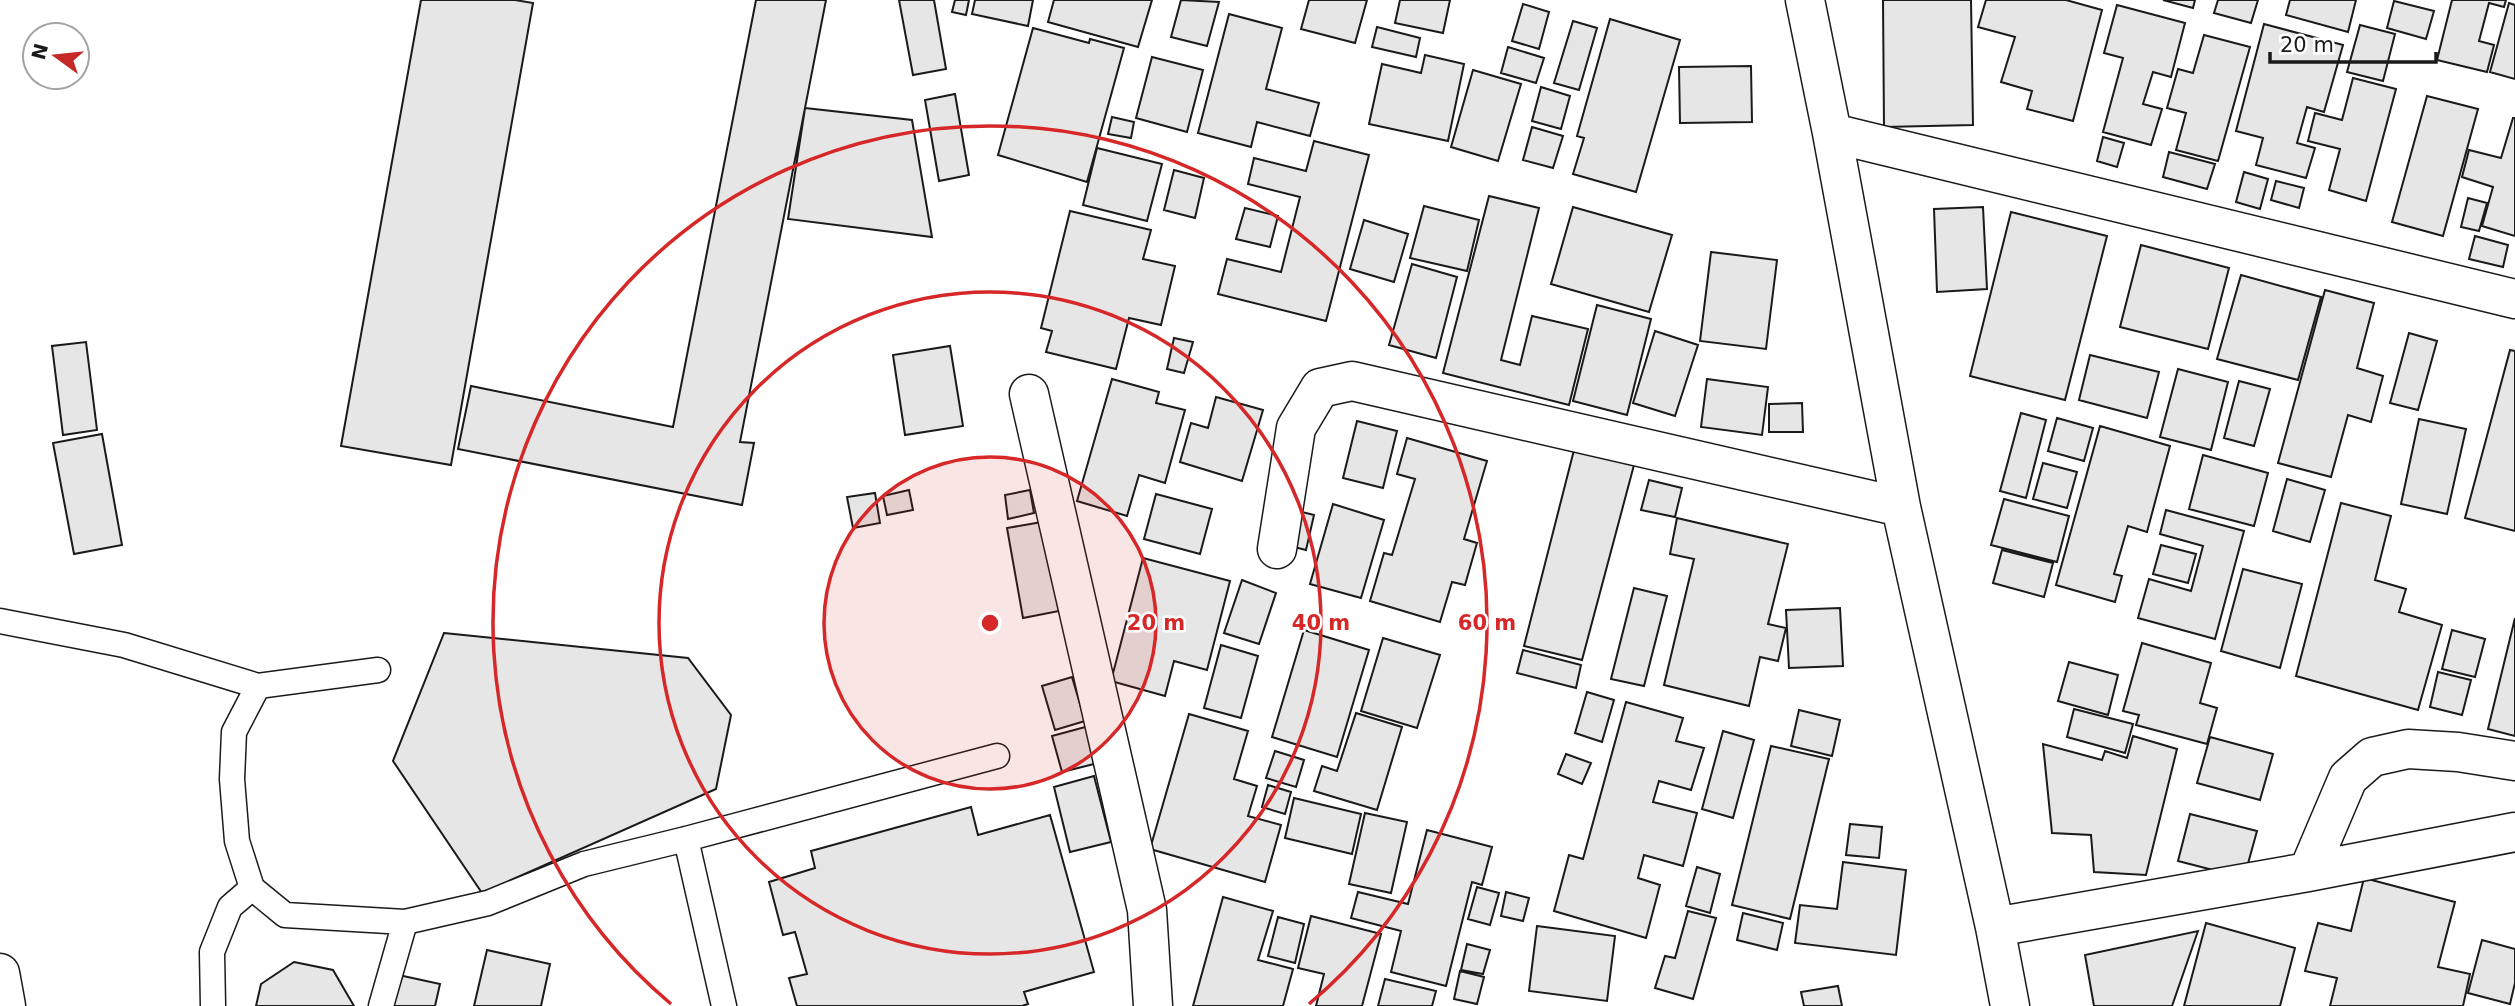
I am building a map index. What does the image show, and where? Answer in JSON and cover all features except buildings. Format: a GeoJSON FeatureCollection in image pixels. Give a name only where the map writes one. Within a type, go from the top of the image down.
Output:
{"type":"FeatureCollection","features":[{"type":"Feature","properties":{"kind":"street"},"geometry":{"type":"LineString","coordinates":[[1805,0],[1901,507],[1995,927],[2010,1006]]}},
{"type":"Feature","properties":{"kind":"street"},"geometry":{"type":"LineString","coordinates":[[1832,133],[2515,299]]}},
{"type":"Feature","properties":{"kind":"street"},"geometry":{"type":"LineString","coordinates":[[1277,549],[1296,428],[1320,388],[1352,381],[1901,507]]}},
{"type":"Feature","properties":{"kind":"street"},"geometry":{"type":"LineString","coordinates":[[1029,394],[1147,910],[1153,1006]]}},
{"type":"Feature","properties":{"kind":"street"},"geometry":{"type":"LineString","coordinates":[[2308,872],[2348,778],[2372,757],[2408,748],[2515,761]]}},
{"type":"Feature","properties":{"kind":"street"},"geometry":{"type":"LineString","coordinates":[[1995,927],[2308,872],[2515,832]]}},
{"type":"Feature","properties":{"kind":"street"},"geometry":{"type":"LineString","coordinates":[[0,973],[6,1006]]}},
{"type":"Feature","properties":{"kind":"lane"},"geometry":{"type":"LineString","coordinates":[[0,621],[124,645],[258,686],[378,670]]}},
{"type":"Feature","properties":{"kind":"lane"},"geometry":{"type":"LineString","coordinates":[[258,686],[234,732],[232,779],[237,841],[251,888],[285,915],[405,922],[488,903],[584,864],[997,756]]}},
{"type":"Feature","properties":{"kind":"lane"},"geometry":{"type":"LineString","coordinates":[[686,839],[724,1006]]}},
{"type":"Feature","properties":{"kind":"lane"},"geometry":{"type":"LineString","coordinates":[[213,1006],[212,952],[230,906],[251,888]]}},
{"type":"Feature","properties":{"kind":"lane"},"geometry":{"type":"LineString","coordinates":[[381,1006],[405,922]]}}]}
